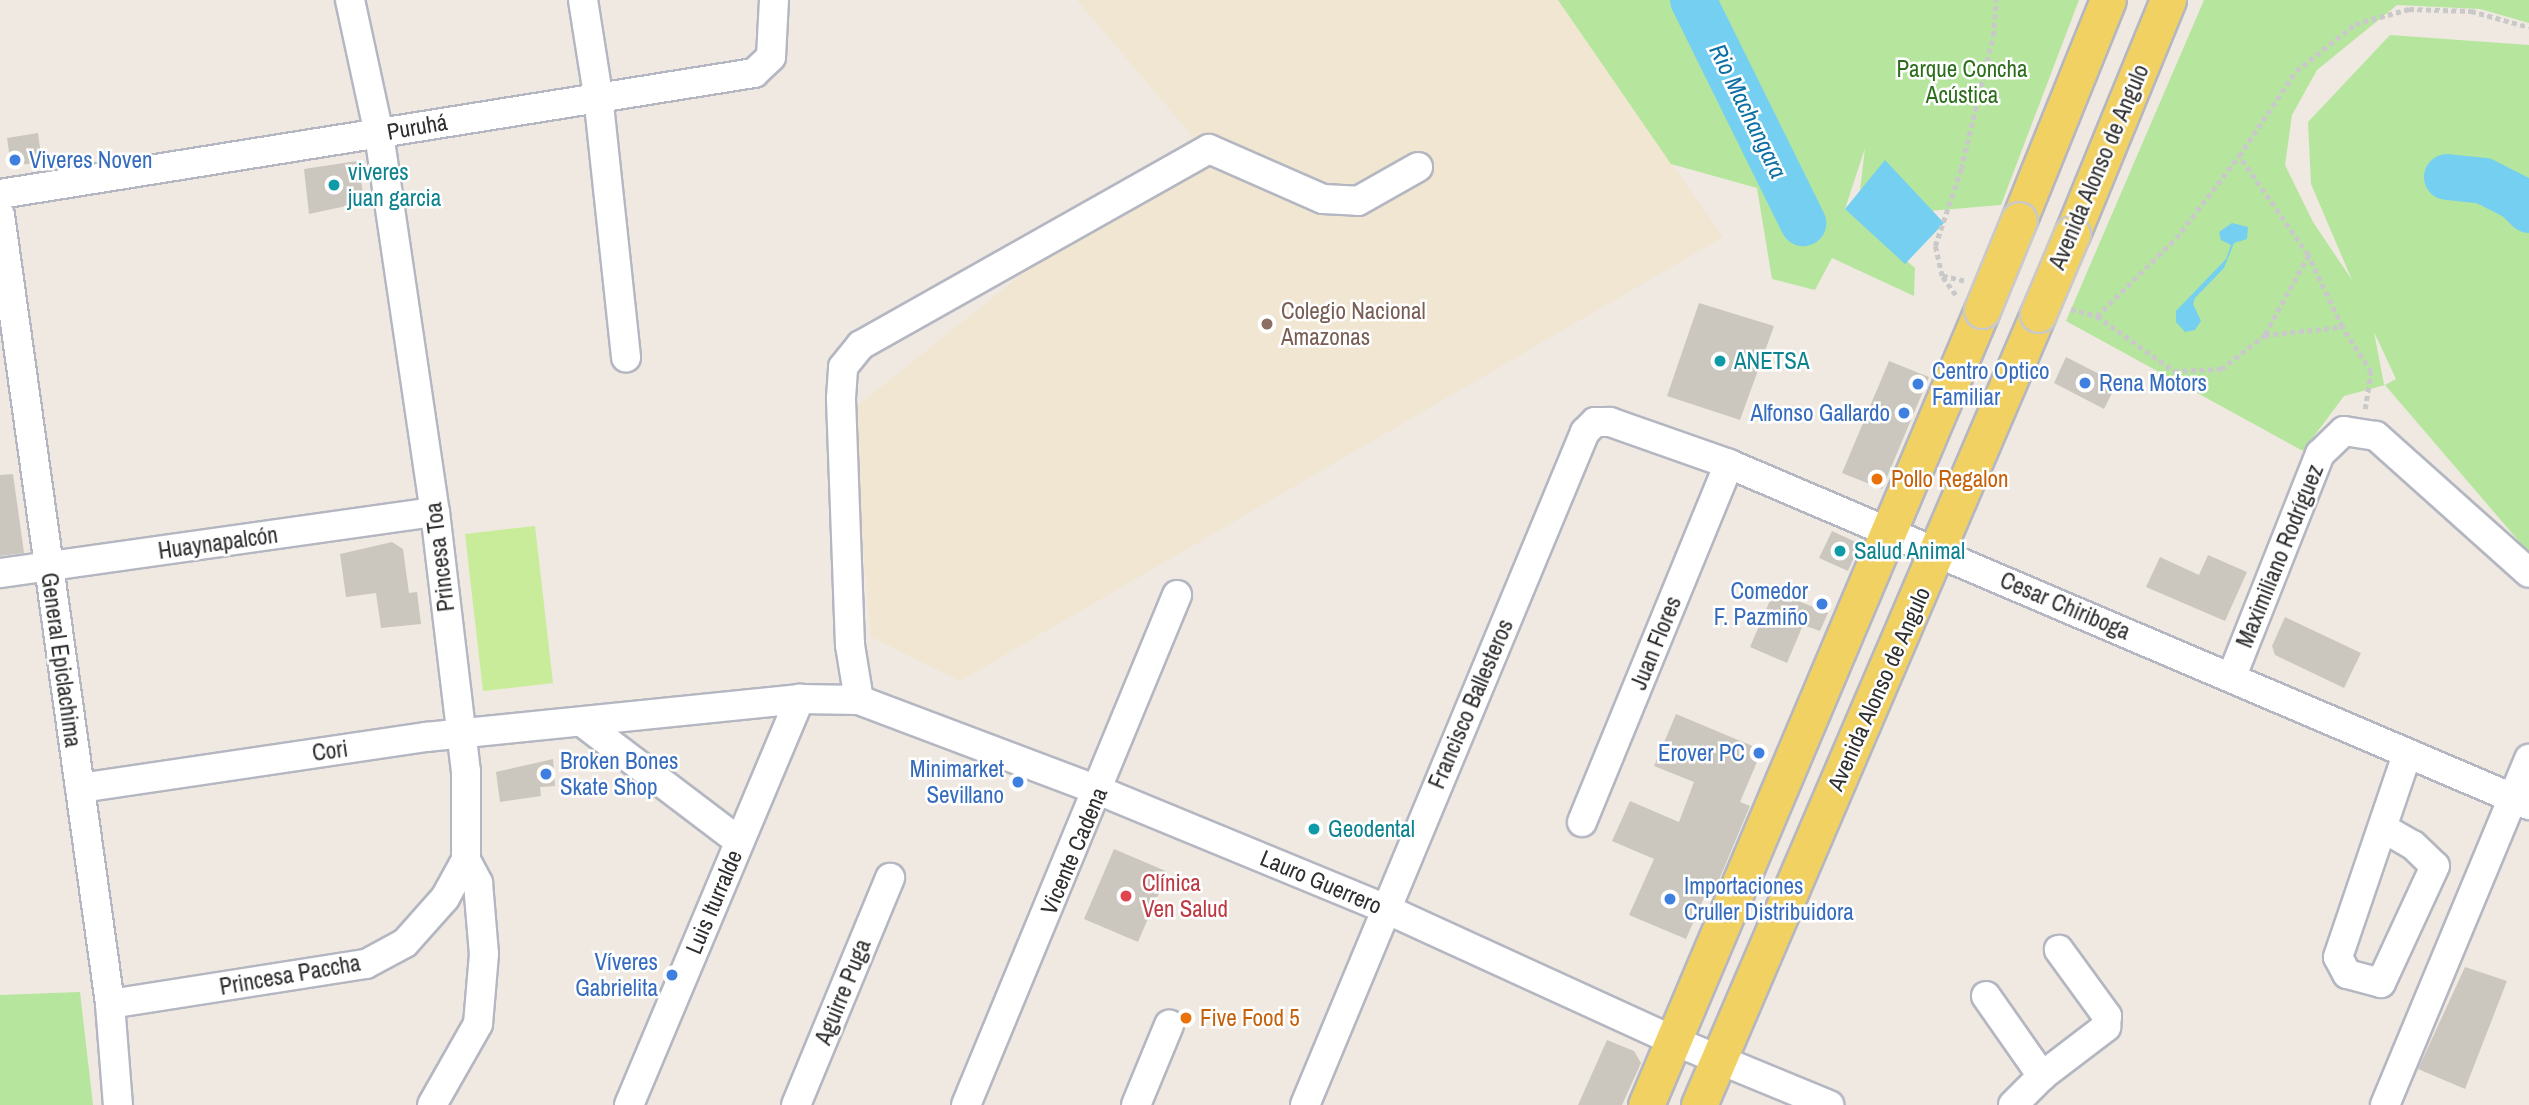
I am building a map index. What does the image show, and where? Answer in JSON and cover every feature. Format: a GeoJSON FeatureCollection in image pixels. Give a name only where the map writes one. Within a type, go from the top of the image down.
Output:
{"type":"FeatureCollection","features":[{"type":"Feature","properties":{"kind":"main road"},"geometry":{"type":"LineString","coordinates":[[1647,1105],[1891,532],[2108,0]]}},
{"type":"Feature","properties":{"kind":"main road","name":"Avenida Alonso de Angulo"},"geometry":{"type":"LineString","coordinates":[[1699,1105],[1938,553],[2168,0]]}},
{"type":"Feature","properties":{"kind":"street","name":"Princesa Toa"},"geometry":{"type":"LineString","coordinates":[[350,0],[379,134],[435,512],[461,733],[466,860],[478,883],[484,954],[478,1024],[432,1105]]}},
{"type":"Feature","properties":{"kind":"street"},"geometry":{"type":"LineString","coordinates":[[583,0],[598,95],[626,358]]}},
{"type":"Feature","properties":{"kind":"street","name":"Puruhá"},"geometry":{"type":"LineString","coordinates":[[0,194],[379,134],[598,95],[754,73],[771,57],[774,0]]}},
{"type":"Feature","properties":{"kind":"street"},"geometry":{"type":"LineString","coordinates":[[859,701],[850,645],[841,398],[843,367],[861,345],[1209,149],[1323,198],[1346,201],[1358,201],[1418,167]]}},
{"type":"Feature","properties":{"kind":"street","name":"General Epiclachima"},"geometry":{"type":"LineString","coordinates":[[0,215],[110,1004],[118,1105]]}},
{"type":"Feature","properties":{"kind":"street","name":"Cesar Chiriboga"},"geometry":{"type":"LineString","coordinates":[[1595,422],[1610,422],[1729,464],[2232,676],[2520,802]]}},
{"type":"Feature","properties":{"kind":"street","name":"Francisco Ballesteros"},"geometry":{"type":"LineString","coordinates":[[1305,1105],[1585,432],[1595,422]]}},
{"type":"Feature","properties":{"kind":"street","name":"Maximiliano Rodríguez"},"geometry":{"type":"LineString","coordinates":[[2232,676],[2320,454],[2344,430],[2361,430]]}},
{"type":"Feature","properties":{"kind":"street"},"geometry":{"type":"LineString","coordinates":[[2361,430],[2376,436],[2529,573]]}},
{"type":"Feature","properties":{"kind":"street","name":"Juan Flores"},"geometry":{"type":"LineString","coordinates":[[1582,822],[1729,464]]}},
{"type":"Feature","properties":{"kind":"street","name":"Huaynapalcón"},"geometry":{"type":"LineString","coordinates":[[0,573],[435,512]]}},
{"type":"Feature","properties":{"kind":"street","name":"Vicente Cadena"},"geometry":{"type":"LineString","coordinates":[[966,1105],[1100,791],[1177,595]]}},
{"type":"Feature","properties":{"kind":"street","name":"Lauro Guerrero"},"geometry":{"type":"LineString","coordinates":[[800,699],[859,701],[1100,791],[1385,909],[1674,1041],[1829,1105]]}},
{"type":"Feature","properties":{"kind":"street","name":"Cori"},"geometry":{"type":"LineString","coordinates":[[80,788],[461,733],[800,699]]}},
{"type":"Feature","properties":{"kind":"street","name":"Luis Iturralde"},"geometry":{"type":"LineString","coordinates":[[629,1105],[800,699]]}},
{"type":"Feature","properties":{"kind":"street"},"geometry":{"type":"LineString","coordinates":[[582,722],[739,841]]}},
{"type":"Feature","properties":{"kind":"street"},"geometry":{"type":"LineString","coordinates":[[2383,828],[2413,845],[2435,866],[2381,983],[2347,974],[2338,957],[2407,754]]}},
{"type":"Feature","properties":{"kind":"street"},"geometry":{"type":"LineString","coordinates":[[2385,1105],[2520,802],[2529,759]]}},
{"type":"Feature","properties":{"kind":"street","name":"Princesa Paccha"},"geometry":{"type":"LineString","coordinates":[[110,1004],[366,964],[405,943],[445,898],[466,860]]}},
{"type":"Feature","properties":{"kind":"street","name":"Aguirre Puga"},"geometry":{"type":"LineString","coordinates":[[796,1105],[890,878]]}},
{"type":"Feature","properties":{"kind":"street"},"geometry":{"type":"LineString","coordinates":[[2013,1105],[2042,1076],[2106,1027],[2107,1016],[2059,950]]}},
{"type":"Feature","properties":{"kind":"street"},"geometry":{"type":"LineString","coordinates":[[1986,996],[2042,1076]]}},
{"type":"Feature","properties":{"kind":"street"},"geometry":{"type":"LineString","coordinates":[[1136,1105],[1169,1025]]}},
{"type":"Feature","properties":{"kind":"path"},"geometry":{"type":"LineString","coordinates":[[2097,316],[2176,238],[2239,156],[2296,71],[2355,24],[2409,9],[2470,11],[2529,27]]}},
{"type":"Feature","properties":{"kind":"path"},"geometry":{"type":"LineString","coordinates":[[2239,156],[2308,255],[2342,327],[2371,372],[2361,430]]}},
{"type":"Feature","properties":{"kind":"path"},"geometry":{"type":"LineString","coordinates":[[2265,335],[2308,255]]}},
{"type":"Feature","properties":{"kind":"shaded area","name":"Colegio Nacional Amazonas"},"geometry":{"type":"Polygon","coordinates":[[[1077,0],[1558,0],[1723,237],[960,681],[871,637],[851,411],[1193,137],[1077,0]]]}},
{"type":"Feature","properties":{"kind":"green space","name":"Parque Concha Acústica"},"geometry":{"type":"Polygon","coordinates":[[[1558,0],[2079,0],[2001,205],[1857,217],[1865,148],[1845,209],[1915,268],[1914,296],[1832,258],[1815,290],[1772,279],[1757,188],[1671,164],[1558,0]]]}},
{"type":"Feature","properties":{"kind":"green space"},"geometry":{"type":"Polygon","coordinates":[[[2204,0],[2529,0],[2529,23],[2480,9],[2397,5],[2317,70],[2292,115],[2285,165],[2313,222],[2352,280],[2311,184],[2308,122],[2390,35],[2529,45],[2529,553],[2385,385],[2344,396],[2303,451],[2066,321],[2204,0]],[[2374,332],[2384,384],[2396,379],[2374,332]]]}},
{"type":"Feature","properties":{"kind":"green space"},"geometry":{"type":"Polygon","coordinates":[[[535,526],[553,683],[483,691],[465,534],[535,526]]]}},
{"type":"Feature","properties":{"kind":"green space"},"geometry":{"type":"Polygon","coordinates":[[[80,992],[93,1105],[0,1105],[0,995],[80,992]]]}},
{"type":"Feature","properties":{"kind":"water"},"geometry":{"type":"Polygon","coordinates":[[[1885,160],[1944,223],[1905,264],[1845,209],[1885,160]]]}},
{"type":"Feature","properties":{"kind":"water"},"geometry":{"type":"Polygon","coordinates":[[[2232,223],[2248,227],[2247,239],[2234,243],[2224,268],[2195,298],[2193,304],[2201,321],[2195,330],[2185,332],[2176,322],[2176,311],[2226,259],[2231,245],[2221,240],[2219,232],[2232,223]]]}},
{"type":"Feature","properties":{"kind":"building"},"geometry":{"type":"Polygon","coordinates":[[[38,133],[42,162],[11,166],[7,138],[38,133]]]}},
{"type":"Feature","properties":{"kind":"building","name":"viveres juan garcia"},"geometry":{"type":"Polygon","coordinates":[[[357,161],[365,202],[309,214],[304,169],[357,161]]]}},
{"type":"Feature","properties":{"kind":"building","name":"ANETSA"},"geometry":{"type":"Polygon","coordinates":[[[1699,303],[1774,326],[1740,420],[1667,396],[1699,303]]]}},
{"type":"Feature","properties":{"kind":"building","name":"Rena Motors"},"geometry":{"type":"Polygon","coordinates":[[[2066,357],[2117,383],[2104,409],[2054,383],[2066,357]]]}},
{"type":"Feature","properties":{"kind":"building"},"geometry":{"type":"Polygon","coordinates":[[[1889,361],[1929,377],[1882,489],[1842,473],[1889,361]]]}},
{"type":"Feature","properties":{"kind":"building"},"geometry":{"type":"Polygon","coordinates":[[[13,474],[24,553],[0,556],[0,475],[13,474]]]}},
{"type":"Feature","properties":{"kind":"building","name":"Salud Animal"},"geometry":{"type":"Polygon","coordinates":[[[1832,531],[1860,544],[1848,571],[1819,558],[1832,531]]]}},
{"type":"Feature","properties":{"kind":"building"},"geometry":{"type":"Polygon","coordinates":[[[392,542],[403,549],[409,593],[417,592],[421,624],[381,628],[376,593],[346,597],[340,554],[392,542]]]}},
{"type":"Feature","properties":{"kind":"building"},"geometry":{"type":"Polygon","coordinates":[[[2208,555],[2247,572],[2225,621],[2146,587],[2160,557],[2199,575],[2208,555]]]}},
{"type":"Feature","properties":{"kind":"building"},"geometry":{"type":"Polygon","coordinates":[[[1774,591],[1828,613],[1820,631],[1803,625],[1787,663],[1750,647],[1774,591]]]}},
{"type":"Feature","properties":{"kind":"building"},"geometry":{"type":"Polygon","coordinates":[[[2285,617],[2361,653],[2344,688],[2275,655],[2272,646],[2285,617]]]}},
{"type":"Feature","properties":{"kind":"building"},"geometry":{"type":"Polygon","coordinates":[[[1676,714],[1762,750],[1740,802],[1750,806],[1716,887],[1710,884],[1686,939],[1629,915],[1654,859],[1612,841],[1630,801],[1679,822],[1694,782],[1654,766],[1676,714]]]}},
{"type":"Feature","properties":{"kind":"building"},"geometry":{"type":"Polygon","coordinates":[[[553,759],[555,786],[540,787],[541,796],[500,802],[496,772],[553,759]]]}},
{"type":"Feature","properties":{"kind":"building","name":"Clínica Ven Salud"},"geometry":{"type":"Polygon","coordinates":[[[1114,849],[1168,872],[1138,942],[1084,919],[1114,849]]]}},
{"type":"Feature","properties":{"kind":"building"},"geometry":{"type":"Polygon","coordinates":[[[2465,967],[2507,981],[2465,1089],[2418,1069],[2465,967]]]}},
{"type":"Feature","properties":{"kind":"building"},"geometry":{"type":"Polygon","coordinates":[[[1607,1040],[1634,1051],[1641,1063],[1622,1105],[1578,1105],[1607,1040]]]}},
{"type":"Feature","properties":{"kind":"waterway","name":"Rio Machangara"},"geometry":{"type":"LineString","coordinates":[[1693,0],[1803,223]]}},
{"type":"Feature","properties":{"kind":"waterway","name":"Rio Machangara"},"geometry":{"type":"LineString","coordinates":[[2447,177],[2484,181],[2517,198],[2529,210]]}},
{"type":"Feature","properties":{"kind":"place","name":"Viveres Noven"},"geometry":{"type":"Point","coordinates":[15,160]}},
{"type":"Feature","properties":{"kind":"place","name":"viveres juan garcia"},"geometry":{"type":"Point","coordinates":[334,185]}},
{"type":"Feature","properties":{"kind":"place","name":"Colegio Nacional Amazonas"},"geometry":{"type":"Point","coordinates":[1267,324]}},
{"type":"Feature","properties":{"kind":"place","name":"ANETSA"},"geometry":{"type":"Point","coordinates":[1720,361]}},
{"type":"Feature","properties":{"kind":"place","name":"Rena Motors"},"geometry":{"type":"Point","coordinates":[2085,383]}},
{"type":"Feature","properties":{"kind":"place","name":"Centro Optico Familiar"},"geometry":{"type":"Point","coordinates":[1918,384]}},
{"type":"Feature","properties":{"kind":"place","name":"Alfonso Gallardo"},"geometry":{"type":"Point","coordinates":[1904,413]}},
{"type":"Feature","properties":{"kind":"place","name":"Pollo Regalon"},"geometry":{"type":"Point","coordinates":[1877,479]}},
{"type":"Feature","properties":{"kind":"place","name":"Salud Animal"},"geometry":{"type":"Point","coordinates":[1840,551]}},
{"type":"Feature","properties":{"kind":"place","name":"Comedor F. Pazmiño"},"geometry":{"type":"Point","coordinates":[1822,604]}},
{"type":"Feature","properties":{"kind":"place","name":"Erover PC"},"geometry":{"type":"Point","coordinates":[1759,753]}},
{"type":"Feature","properties":{"kind":"place","name":"Broken Bones Skate Shop"},"geometry":{"type":"Point","coordinates":[546,774]}},
{"type":"Feature","properties":{"kind":"place","name":"Minimarket Sevillano"},"geometry":{"type":"Point","coordinates":[1018,782]}},
{"type":"Feature","properties":{"kind":"place","name":"Geodental"},"geometry":{"type":"Point","coordinates":[1314,829]}},
{"type":"Feature","properties":{"kind":"place","name":"Clínica Ven Salud"},"geometry":{"type":"Point","coordinates":[1126,896]}},
{"type":"Feature","properties":{"kind":"place","name":"Importaciones Cruller Distribuidora"},"geometry":{"type":"Point","coordinates":[1670,899]}},
{"type":"Feature","properties":{"kind":"place","name":"Víveres Gabrielita"},"geometry":{"type":"Point","coordinates":[672,975]}},
{"type":"Feature","properties":{"kind":"place","name":"Five Food 5"},"geometry":{"type":"Point","coordinates":[1186,1018]}}]}
